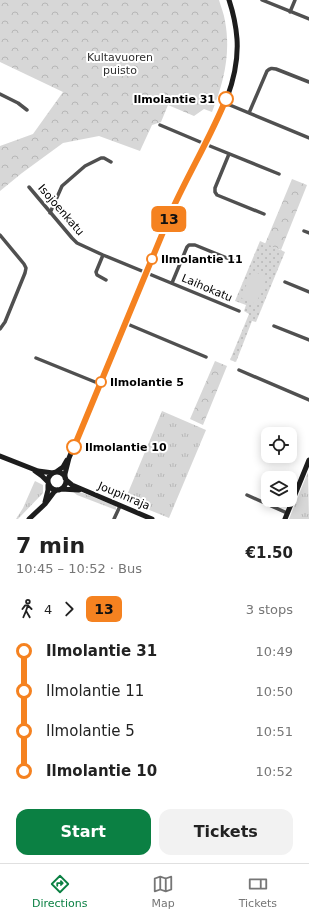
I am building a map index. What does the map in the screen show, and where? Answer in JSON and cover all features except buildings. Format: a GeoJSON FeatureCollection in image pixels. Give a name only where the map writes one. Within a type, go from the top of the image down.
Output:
{"type":"FeatureCollection","features":[{"type":"Feature","properties":{"kind":"street"},"geometry":{"type":"LineString","coordinates":[[29,519],[45,504],[54,492],[65,485],[65,474],[69,458],[146,272],[185,182],[225,103],[234,71],[237,40],[235,23],[229,0]]}},
{"type":"Feature","properties":{"kind":"street"},"geometry":{"type":"LineString","coordinates":[[262,0],[309,19]]}},
{"type":"Feature","properties":{"kind":"street"},"geometry":{"type":"LineString","coordinates":[[290,12],[295,0]]}},
{"type":"Feature","properties":{"kind":"street"},"geometry":{"type":"LineString","coordinates":[[249,113],[269,69],[276,69],[309,82]]}},
{"type":"Feature","properties":{"kind":"street"},"geometry":{"type":"LineString","coordinates":[[0,94],[18,103],[27,110]]}},
{"type":"Feature","properties":{"kind":"street"},"geometry":{"type":"LineString","coordinates":[[225,103],[309,138]]}},
{"type":"Feature","properties":{"kind":"street"},"geometry":{"type":"LineString","coordinates":[[160,125],[279,174]]}},
{"type":"Feature","properties":{"kind":"street"},"geometry":{"type":"LineString","coordinates":[[229,154],[215,188],[215,192],[217,195],[264,214]]}},
{"type":"Feature","properties":{"kind":"street"},"geometry":{"type":"LineString","coordinates":[[50,213],[62,186],[85,166],[101,158],[112,162]]}},
{"type":"Feature","properties":{"kind":"street","name":"Isojoenkatu"},"geometry":{"type":"LineString","coordinates":[[29,187],[77,243],[146,272]]}},
{"type":"Feature","properties":{"kind":"street"},"geometry":{"type":"LineString","coordinates":[[304,231],[309,233]]}},
{"type":"Feature","properties":{"kind":"street"},"geometry":{"type":"LineString","coordinates":[[0,236],[26,268],[8,315],[0,329]]}},
{"type":"Feature","properties":{"kind":"street"},"geometry":{"type":"LineString","coordinates":[[172,283],[187,247],[190,245],[195,245],[239,263]]}},
{"type":"Feature","properties":{"kind":"street"},"geometry":{"type":"LineString","coordinates":[[103,255],[96,272],[97,275],[106,280]]}},
{"type":"Feature","properties":{"kind":"street","name":"Laihokatu"},"geometry":{"type":"LineString","coordinates":[[146,272],[239,311]]}},
{"type":"Feature","properties":{"kind":"street"},"geometry":{"type":"LineString","coordinates":[[285,282],[309,292]]}},
{"type":"Feature","properties":{"kind":"street"},"geometry":{"type":"LineString","coordinates":[[125,323],[206,357]]}},
{"type":"Feature","properties":{"kind":"street"},"geometry":{"type":"LineString","coordinates":[[274,326],[309,340]]}},
{"type":"Feature","properties":{"kind":"street"},"geometry":{"type":"LineString","coordinates":[[36,358],[100,384]]}},
{"type":"Feature","properties":{"kind":"street"},"geometry":{"type":"LineString","coordinates":[[238,370],[309,400]]}},
{"type":"Feature","properties":{"kind":"street"},"geometry":{"type":"LineString","coordinates":[[0,456],[30,468],[44,472],[62,474],[66,479]]}},
{"type":"Feature","properties":{"kind":"street"},"geometry":{"type":"LineString","coordinates":[[45,504],[49,476],[63,467],[69,458]]}},
{"type":"Feature","properties":{"kind":"street"},"geometry":{"type":"LineString","coordinates":[[285,519],[309,460]]}},
{"type":"Feature","properties":{"kind":"street"},"geometry":{"type":"LineString","coordinates":[[30,468],[42,476],[52,489],[59,490]]}},
{"type":"Feature","properties":{"kind":"street","name":"Joupinraja"},"geometry":{"type":"LineString","coordinates":[[66,479],[72,485],[152,519]]}},
{"type":"Feature","properties":{"kind":"street","name":"Joupinraja"},"geometry":{"type":"LineString","coordinates":[[59,490],[70,489],[88,492]]}},
{"type":"Feature","properties":{"kind":"street"},"geometry":{"type":"LineString","coordinates":[[247,496],[287,513]]}},
{"type":"Feature","properties":{"kind":"street"},"geometry":{"type":"LineString","coordinates":[[114,519],[120,506]]}},
{"type":"Feature","properties":{"kind":"green space","name":"Kultavuoren puisto"},"geometry":{"type":"Polygon","coordinates":[[[0,0],[219,0],[225,18],[227,33],[227,56],[220,90],[212,112],[204,109],[194,116],[168,105],[161,122],[152,125],[140,151],[99,136],[63,143],[0,191],[0,146],[33,134],[63,92],[0,62],[0,0]]]}},
{"type":"Feature","properties":{"kind":"green space"},"geometry":{"type":"Polygon","coordinates":[[[292,179],[307,185],[281,250],[265,244],[292,179]]]}},
{"type":"Feature","properties":{"kind":"green space"},"geometry":{"type":"Polygon","coordinates":[[[260,241],[285,252],[256,322],[252,321],[236,362],[230,360],[249,314],[244,311],[246,305],[235,301],[260,241]]]}},
{"type":"Feature","properties":{"kind":"green space"},"geometry":{"type":"Polygon","coordinates":[[[252,271],[267,277],[256,304],[241,298],[252,271]]]}},
{"type":"Feature","properties":{"kind":"green space"},"geometry":{"type":"Polygon","coordinates":[[[215,361],[227,366],[203,425],[190,419],[215,361]]]}},
{"type":"Feature","properties":{"kind":"green space"},"geometry":{"type":"Polygon","coordinates":[[[162,411],[206,430],[169,518],[125,500],[162,411]]]}},
{"type":"Feature","properties":{"kind":"green space"},"geometry":{"type":"Polygon","coordinates":[[[308,472],[309,519],[289,519],[294,507],[297,507],[297,499],[308,472]]]}},
{"type":"Feature","properties":{"kind":"green space"},"geometry":{"type":"Polygon","coordinates":[[[35,481],[43,485],[43,493],[18,519],[16,519],[23,508],[35,481]]]}},
{"type":"Feature","properties":{"kind":"green space"},"geometry":{"type":"Polygon","coordinates":[[[72,491],[83,493],[116,506],[116,510],[77,495],[72,491]]]}},
{"type":"Feature","properties":{"kind":"bus line","name":"13"},"geometry":{"type":"LineString","coordinates":[[74,447],[173,208],[208,139],[226,99]]}},
{"type":"Feature","properties":{"kind":"place","name":"Ilmolantie 31"},"geometry":{"type":"Point","coordinates":[226,99]}},
{"type":"Feature","properties":{"kind":"place","name":"Ilmolantie 11"},"geometry":{"type":"Point","coordinates":[152,259]}},
{"type":"Feature","properties":{"kind":"place","name":"Ilmolantie 5"},"geometry":{"type":"Point","coordinates":[101,382]}},
{"type":"Feature","properties":{"kind":"place","name":"Ilmolantie 10"},"geometry":{"type":"Point","coordinates":[74,447]}}]}
